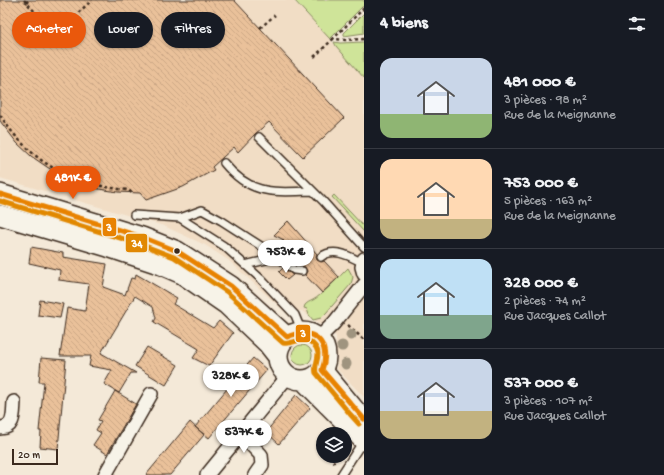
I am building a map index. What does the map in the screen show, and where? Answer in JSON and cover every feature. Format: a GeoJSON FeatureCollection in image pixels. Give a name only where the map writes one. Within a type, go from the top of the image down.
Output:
{"type":"FeatureCollection","features":[{"type":"Feature","properties":{"kind":"main road"},"geometry":{"type":"LineString","coordinates":[[0,194],[142,237],[177,251],[303,336],[324,346],[326,354],[322,370],[314,377],[295,378]]}},
{"type":"Feature","properties":{"kind":"main road"},"geometry":{"type":"LineString","coordinates":[[0,215],[108,247],[159,264],[182,274],[227,305],[267,343],[278,357],[281,370],[295,378],[364,440]]}},
{"type":"Feature","properties":{"kind":"main road"},"geometry":{"type":"LineString","coordinates":[[278,357],[281,344],[303,336]]}},
{"type":"Feature","properties":{"kind":"main road"},"geometry":{"type":"LineString","coordinates":[[322,370],[364,419]]}},
{"type":"Feature","properties":{"kind":"street"},"geometry":{"type":"LineString","coordinates":[[303,336],[334,323],[364,285]]}},
{"type":"Feature","properties":{"kind":"street"},"geometry":{"type":"LineString","coordinates":[[207,475],[240,434],[295,378]]}},
{"type":"Feature","properties":{"kind":"street"},"geometry":{"type":"LineString","coordinates":[[106,475],[151,394]]}},
{"type":"Feature","properties":{"kind":"street"},"geometry":{"type":"LineString","coordinates":[[0,428],[7,427],[12,420],[14,402]]}},
{"type":"Feature","properties":{"kind":"street"},"geometry":{"type":"LineString","coordinates":[[240,434],[261,454],[262,465],[255,475]]}},
{"type":"Feature","properties":{"kind":"lane"},"geometry":{"type":"LineString","coordinates":[[259,137],[364,247]]}},
{"type":"Feature","properties":{"kind":"lane"},"geometry":{"type":"LineString","coordinates":[[224,163],[231,172],[240,179],[262,190],[274,192],[312,191]]}},
{"type":"Feature","properties":{"kind":"lane"},"geometry":{"type":"LineString","coordinates":[[134,215],[180,218],[202,210],[278,257],[294,270],[302,271]]}},
{"type":"Feature","properties":{"kind":"lane"},"geometry":{"type":"LineString","coordinates":[[180,218],[224,246],[260,279],[295,315],[303,336]]}},
{"type":"Feature","properties":{"kind":"lane"},"geometry":{"type":"LineString","coordinates":[[321,257],[327,252],[337,252],[353,258],[364,265]]}},
{"type":"Feature","properties":{"kind":"lane"},"geometry":{"type":"LineString","coordinates":[[245,265],[278,257]]}},
{"type":"Feature","properties":{"kind":"lane"},"geometry":{"type":"LineString","coordinates":[[341,475],[364,440]]}},
{"type":"Feature","properties":{"kind":"path"},"geometry":{"type":"LineString","coordinates":[[24,0],[49,27],[63,27],[92,0]]}},
{"type":"Feature","properties":{"kind":"path"},"geometry":{"type":"LineString","coordinates":[[26,3],[29,0]]}},
{"type":"Feature","properties":{"kind":"path"},"geometry":{"type":"LineString","coordinates":[[314,57],[364,8]]}},
{"type":"Feature","properties":{"kind":"path"},"geometry":{"type":"LineString","coordinates":[[260,28],[275,14]]}},
{"type":"Feature","properties":{"kind":"path"},"geometry":{"type":"LineString","coordinates":[[333,39],[364,39]]}},
{"type":"Feature","properties":{"kind":"path"},"geometry":{"type":"LineString","coordinates":[[0,115],[20,142],[35,156],[49,166],[79,181],[95,186],[129,190],[133,195]]}},
{"type":"Feature","properties":{"kind":"path"},"geometry":{"type":"LineString","coordinates":[[345,322],[364,340]]}},
{"type":"Feature","properties":{"kind":"shaded area"},"geometry":{"type":"Polygon","coordinates":[[[0,0],[293,0],[364,78],[364,397],[337,369],[336,336],[302,311],[284,311],[228,260],[205,245],[164,226],[0,178],[0,0]]]}},
{"type":"Feature","properties":{"kind":"green space"},"geometry":{"type":"Polygon","coordinates":[[[294,0],[364,0],[364,5],[330,39],[294,0]]]}},
{"type":"Feature","properties":{"kind":"green space"},"geometry":{"type":"Polygon","coordinates":[[[364,13],[364,33],[344,36],[344,33],[364,13]]]}},
{"type":"Feature","properties":{"kind":"green space"},"geometry":{"type":"Polygon","coordinates":[[[334,42],[364,42],[364,78],[336,46],[334,42]]]}},
{"type":"Feature","properties":{"kind":"green space"},"geometry":{"type":"Polygon","coordinates":[[[334,195],[364,227],[364,232],[332,197],[334,195]]]}},
{"type":"Feature","properties":{"kind":"green space"},"geometry":{"type":"Polygon","coordinates":[[[348,268],[353,277],[351,284],[321,318],[313,320],[307,309],[304,308],[305,305],[317,298],[348,268]]]}},
{"type":"Feature","properties":{"kind":"green space"},"geometry":{"type":"Polygon","coordinates":[[[302,345],[309,348],[312,355],[309,362],[302,365],[295,362],[292,355],[295,348],[302,345]]]}},
{"type":"Feature","properties":{"kind":"building"},"geometry":{"type":"Polygon","coordinates":[[[0,0],[234,0],[344,118],[303,157],[269,122],[238,152],[234,147],[212,167],[214,170],[183,187],[146,200],[140,193],[99,189],[63,177],[31,156],[17,143],[0,121],[0,0]]]}},
{"type":"Feature","properties":{"kind":"building"},"geometry":{"type":"Polygon","coordinates":[[[288,221],[317,254],[317,260],[321,262],[324,261],[339,277],[322,293],[305,275],[307,271],[305,267],[296,265],[291,261],[292,260],[279,245],[284,240],[274,235],[288,221]]]}},
{"type":"Feature","properties":{"kind":"building"},"geometry":{"type":"Polygon","coordinates":[[[31,247],[63,253],[63,257],[107,264],[103,287],[125,295],[131,278],[135,279],[136,274],[177,298],[173,304],[213,328],[219,321],[233,333],[209,366],[193,358],[199,349],[154,322],[156,318],[153,307],[135,296],[101,353],[136,373],[131,373],[119,393],[104,384],[112,370],[89,366],[91,356],[60,356],[67,308],[85,311],[89,284],[59,280],[60,270],[29,263],[31,247]]]}},
{"type":"Feature","properties":{"kind":"building"},"geometry":{"type":"Polygon","coordinates":[[[283,268],[293,275],[287,280],[279,272],[283,268]]]}},
{"type":"Feature","properties":{"kind":"building"},"geometry":{"type":"Polygon","coordinates":[[[40,300],[63,304],[60,318],[38,315],[40,300]]]}},
{"type":"Feature","properties":{"kind":"building"},"geometry":{"type":"Polygon","coordinates":[[[147,347],[178,365],[166,385],[135,366],[147,347]]]}},
{"type":"Feature","properties":{"kind":"building"},"geometry":{"type":"Polygon","coordinates":[[[41,358],[66,360],[58,449],[40,447],[41,431],[39,431],[44,382],[39,382],[41,358]]]}},
{"type":"Feature","properties":{"kind":"building"},"geometry":{"type":"Polygon","coordinates":[[[253,358],[267,370],[209,438],[195,427],[253,358]]]}},
{"type":"Feature","properties":{"kind":"building"},"geometry":{"type":"Polygon","coordinates":[[[115,391],[136,404],[107,454],[93,445],[101,433],[96,430],[101,421],[98,420],[115,391]]]}},
{"type":"Feature","properties":{"kind":"building"},"geometry":{"type":"Polygon","coordinates":[[[296,395],[310,408],[279,444],[266,432],[296,395]]]}},
{"type":"Feature","properties":{"kind":"building"},"geometry":{"type":"Polygon","coordinates":[[[190,422],[204,435],[170,475],[146,475],[190,422]]]}},
{"type":"Feature","properties":{"kind":"transit line","name":"3"},"geometry":{"type":"LineString","coordinates":[[0,194],[142,237],[177,251],[231,286],[287,337],[305,333],[318,339],[324,352],[322,370],[364,419]]}},
{"type":"Feature","properties":{"kind":"transit line","name":"34"},"geometry":{"type":"LineString","coordinates":[[0,201],[140,244],[174,257],[227,292],[283,343],[305,340],[313,344],[318,351],[315,369],[316,373],[359,424]]}}]}
